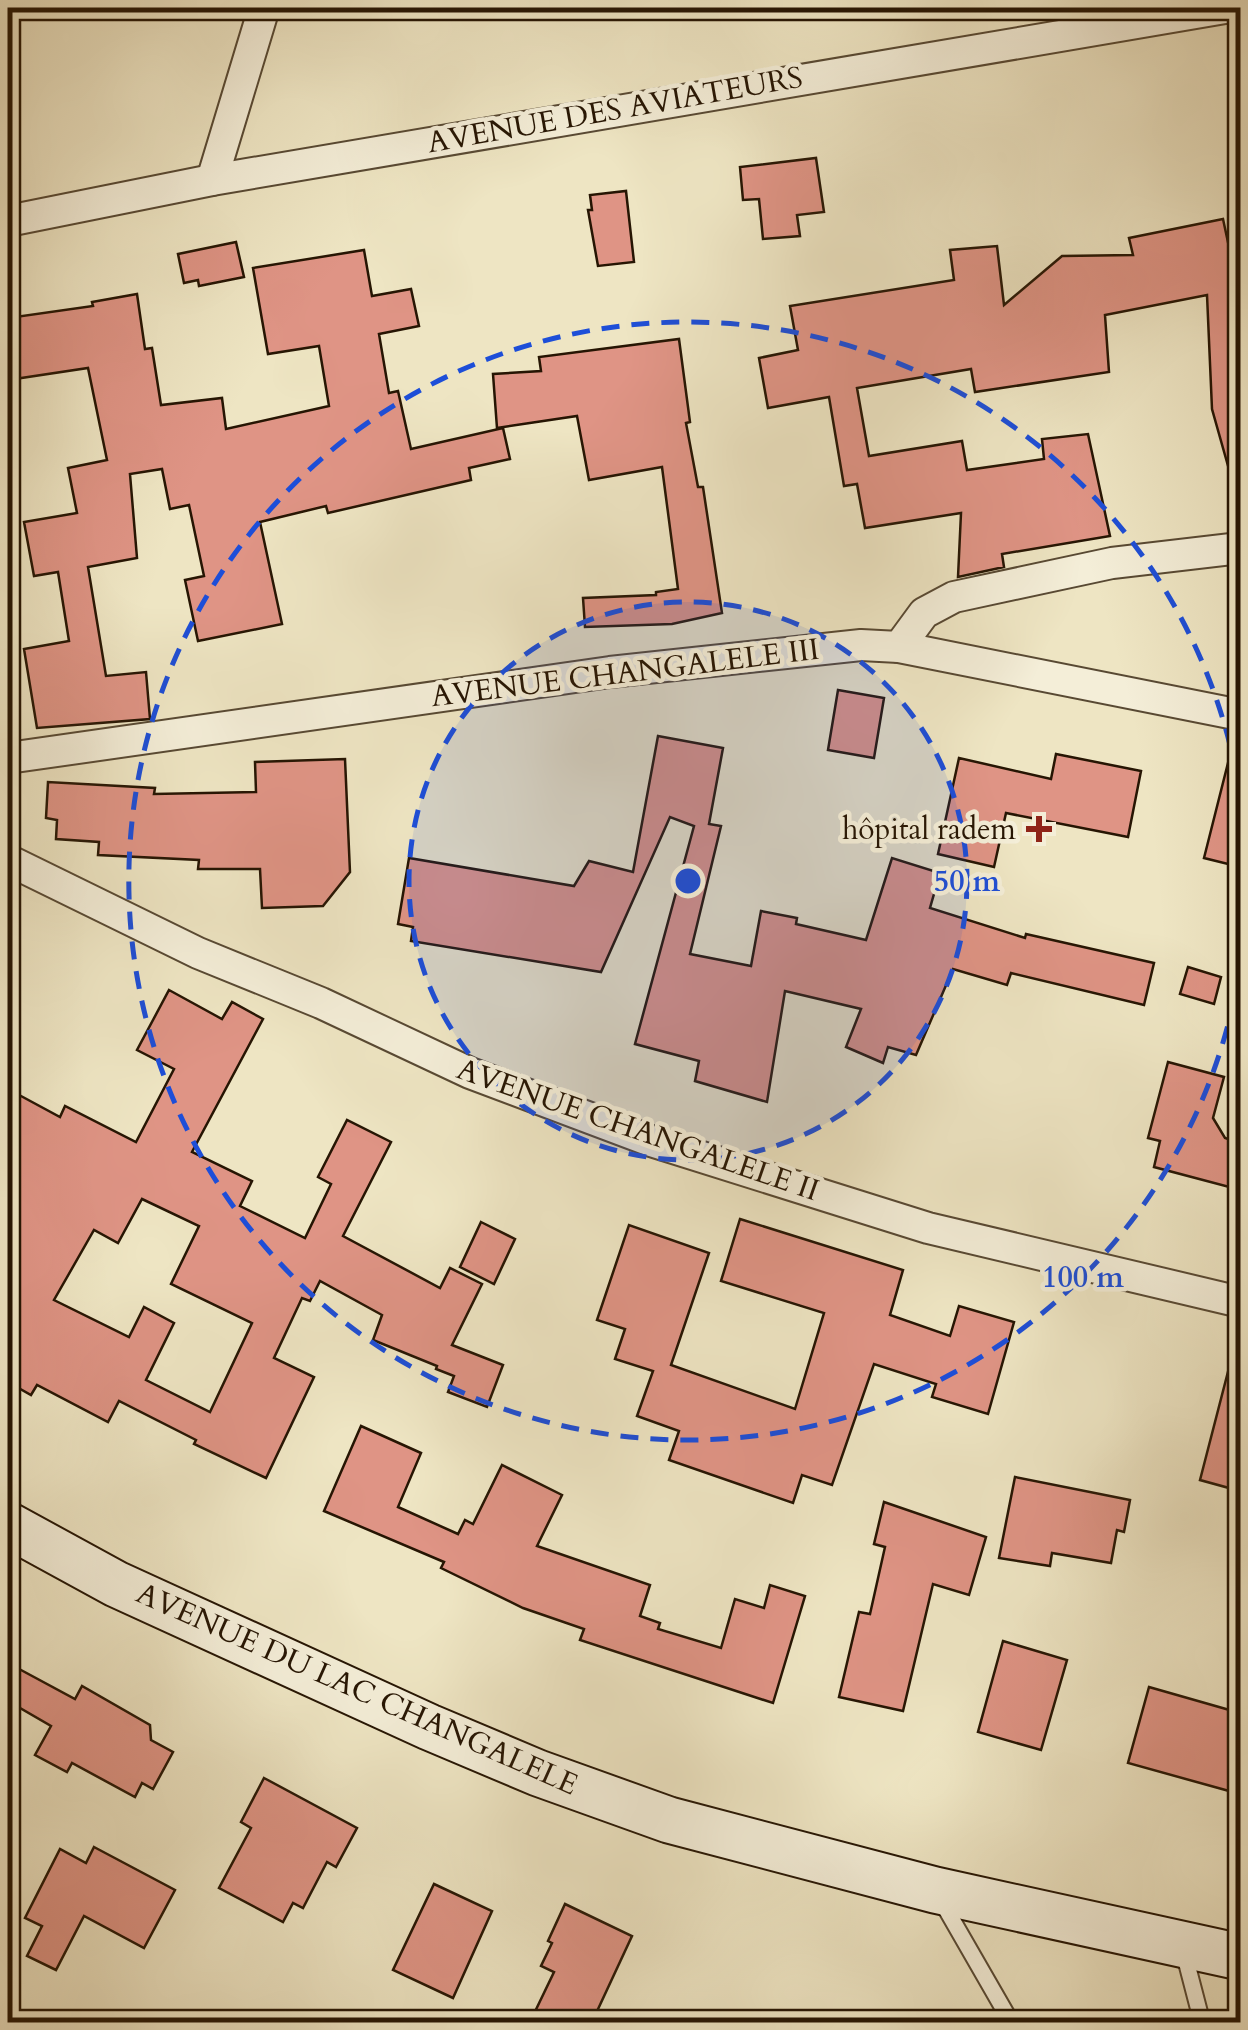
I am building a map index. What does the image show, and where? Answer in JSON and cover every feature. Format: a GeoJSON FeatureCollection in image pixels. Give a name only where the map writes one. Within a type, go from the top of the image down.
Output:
{"type":"FeatureCollection","features":[{"type":"Feature","properties":{"kind":"street"},"geometry":{"type":"LineString","coordinates":[[212,180],[264,8]]}},
{"type":"Feature","properties":{"kind":"street","name":"AVENUE DES AVIATEURS"},"geometry":{"type":"LineString","coordinates":[[8,222],[212,180],[1225,8]]}},
{"type":"Feature","properties":{"kind":"street"},"geometry":{"type":"LineString","coordinates":[[900,647],[924,613],[954,598],[1112,563],[1240,548]]}},
{"type":"Feature","properties":{"kind":"street","name":"AVENUE CHANGALELE III"},"geometry":{"type":"LineString","coordinates":[[8,758],[610,672],[861,644],[900,647],[1240,716]]}},
{"type":"Feature","properties":{"kind":"street","name":"AVENUE CHANGALELE II"},"geometry":{"type":"LineString","coordinates":[[8,860],[198,953],[321,1003],[470,1073],[651,1141],[928,1228],[1240,1302]]}},
{"type":"Feature","properties":{"kind":"street","name":"AVENUE DU LAC CHANGALELE"},"geometry":{"type":"LineString","coordinates":[[8,1525],[116,1584],[413,1720],[669,1820],[935,1890],[1240,1957]]}},
{"type":"Feature","properties":{"kind":"lane"},"geometry":{"type":"LineString","coordinates":[[935,1890],[1011,2022]]}},
{"type":"Feature","properties":{"kind":"lane"},"geometry":{"type":"LineString","coordinates":[[1181,1942],[1202,2022]]}},
{"type":"Feature","properties":{"kind":"building"},"geometry":{"type":"Polygon","coordinates":[[[816,158],[824,212],[797,215],[800,236],[763,239],[759,199],[743,200],[740,167],[816,158]]]}},
{"type":"Feature","properties":{"kind":"building"},"geometry":{"type":"Polygon","coordinates":[[[626,191],[634,262],[598,266],[588,210],[592,210],[590,195],[626,191]]]}},
{"type":"Feature","properties":{"kind":"building"},"geometry":{"type":"Polygon","coordinates":[[[1223,219],[1238,289],[1230,290],[1240,345],[1240,479],[1232,480],[1212,409],[1207,295],[1105,315],[1109,372],[975,392],[971,369],[857,388],[869,456],[962,441],[967,470],[1044,459],[1042,439],[1088,434],[1110,536],[1002,554],[1004,567],[958,577],[961,513],[865,528],[857,484],[844,486],[829,397],[768,408],[759,358],[798,350],[790,306],[954,280],[950,250],[997,246],[1004,305],[1062,256],[1133,255],[1129,238],[1223,219]]]}},
{"type":"Feature","properties":{"kind":"building"},"geometry":{"type":"Polygon","coordinates":[[[236,242],[244,277],[199,286],[198,280],[184,283],[178,254],[236,242]]]}},
{"type":"Feature","properties":{"kind":"building"},"geometry":{"type":"Polygon","coordinates":[[[364,250],[372,296],[411,289],[419,326],[379,334],[389,393],[398,391],[411,449],[503,428],[510,459],[469,468],[471,480],[328,513],[326,506],[260,522],[282,624],[198,641],[185,580],[204,576],[189,505],[170,509],[162,469],[130,474],[137,558],[88,567],[106,676],[146,672],[150,719],[37,728],[24,649],[69,641],[58,572],[34,576],[24,522],[77,513],[68,468],[107,460],[88,368],[8,380],[8,318],[93,306],[92,302],[137,294],[145,349],[152,348],[161,405],[222,398],[226,429],[329,406],[319,346],[268,354],[253,268],[364,250]]]}},
{"type":"Feature","properties":{"kind":"building"},"geometry":{"type":"Polygon","coordinates":[[[679,339],[690,422],[686,423],[698,487],[703,487],[722,613],[672,624],[585,627],[583,598],[656,595],[678,589],[662,467],[589,480],[577,416],[497,428],[493,374],[541,371],[539,357],[679,339]]]}},
{"type":"Feature","properties":{"kind":"building"},"geometry":{"type":"Polygon","coordinates":[[[838,690],[884,698],[874,758],[828,750],[838,690]]]}},
{"type":"Feature","properties":{"kind":"building"},"geometry":{"type":"Polygon","coordinates":[[[658,736],[723,748],[709,824],[721,826],[690,954],[751,966],[761,911],[797,918],[796,924],[866,940],[892,858],[940,873],[930,908],[1025,938],[1026,934],[1154,963],[1144,1005],[1011,973],[1007,985],[953,969],[916,1055],[888,1047],[883,1063],[846,1047],[861,1009],[785,991],[767,1102],[695,1081],[699,1061],[635,1044],[694,826],[670,817],[601,972],[411,941],[413,927],[398,924],[409,858],[574,886],[589,861],[633,872],[658,736]]]}},
{"type":"Feature","properties":{"kind":"building"},"geometry":{"type":"Polygon","coordinates":[[[1056,754],[1141,771],[1128,837],[1006,813],[994,867],[938,854],[959,758],[1051,779],[1056,754]]]}},
{"type":"Feature","properties":{"kind":"building"},"geometry":{"type":"Polygon","coordinates":[[[1230,755],[1240,757],[1240,867],[1204,858],[1230,755]]]}},
{"type":"Feature","properties":{"kind":"building"},"geometry":{"type":"Polygon","coordinates":[[[345,759],[350,872],[323,906],[262,908],[260,869],[198,869],[199,860],[98,855],[99,842],[56,839],[57,820],[46,818],[48,782],[155,788],[154,794],[256,792],[255,762],[345,759]]]}},
{"type":"Feature","properties":{"kind":"building"},"geometry":{"type":"Polygon","coordinates":[[[1188,967],[1221,977],[1214,1004],[1180,994],[1188,967]]]}},
{"type":"Feature","properties":{"kind":"building"},"geometry":{"type":"Polygon","coordinates":[[[169,990],[222,1019],[232,1002],[263,1019],[192,1152],[252,1181],[240,1206],[305,1238],[331,1184],[318,1177],[347,1120],[391,1142],[343,1236],[440,1288],[450,1268],[482,1284],[452,1345],[503,1365],[487,1407],[448,1392],[454,1376],[436,1369],[437,1366],[373,1340],[382,1315],[320,1281],[310,1301],[302,1298],[274,1358],[314,1377],[266,1478],[194,1444],[196,1440],[119,1401],[108,1422],[37,1385],[31,1395],[8,1382],[8,1089],[60,1117],[65,1106],[136,1142],[174,1069],[137,1050],[169,990]],[[142,1199],[118,1243],[94,1230],[54,1300],[129,1337],[144,1307],[174,1323],[146,1380],[210,1412],[252,1323],[171,1284],[199,1226],[142,1199]]]}},
{"type":"Feature","properties":{"kind":"building"},"geometry":{"type":"Polygon","coordinates":[[[1168,1062],[1224,1077],[1213,1118],[1225,1138],[1240,1143],[1233,1188],[1154,1167],[1160,1141],[1148,1138],[1168,1062]]]}},
{"type":"Feature","properties":{"kind":"building"},"geometry":{"type":"Polygon","coordinates":[[[740,1219],[903,1270],[890,1315],[950,1336],[959,1306],[1014,1322],[988,1414],[932,1397],[936,1384],[874,1364],[832,1485],[802,1475],[793,1503],[669,1460],[679,1431],[637,1416],[653,1371],[615,1359],[625,1329],[597,1320],[629,1225],[709,1253],[671,1365],[795,1409],[824,1313],[721,1281],[740,1219]]]}},
{"type":"Feature","properties":{"kind":"building"},"geometry":{"type":"Polygon","coordinates":[[[481,1222],[515,1239],[494,1284],[460,1267],[481,1222]]]}},
{"type":"Feature","properties":{"kind":"building"},"geometry":{"type":"Polygon","coordinates":[[[1230,1364],[1240,1366],[1240,1491],[1200,1480],[1230,1364]]]}},
{"type":"Feature","properties":{"kind":"building"},"geometry":{"type":"Polygon","coordinates":[[[361,1426],[421,1453],[398,1507],[458,1534],[465,1520],[473,1524],[502,1465],[562,1495],[537,1546],[650,1585],[640,1616],[660,1623],[658,1629],[721,1648],[735,1599],[764,1608],[770,1585],[805,1596],[773,1703],[580,1640],[584,1629],[523,1608],[441,1568],[444,1562],[324,1511],[361,1426]]]}},
{"type":"Feature","properties":{"kind":"building"},"geometry":{"type":"Polygon","coordinates":[[[1015,1477],[1130,1500],[1124,1532],[1117,1530],[1111,1563],[1052,1553],[1050,1566],[999,1558],[1015,1477]]]}},
{"type":"Feature","properties":{"kind":"building"},"geometry":{"type":"Polygon","coordinates":[[[884,1502],[986,1537],[969,1595],[933,1584],[903,1711],[839,1697],[859,1612],[870,1614],[885,1547],[874,1544],[884,1502]]]}},
{"type":"Feature","properties":{"kind":"building"},"geometry":{"type":"Polygon","coordinates":[[[1003,1641],[1067,1660],[1041,1750],[978,1732],[1003,1641]]]}},
{"type":"Feature","properties":{"kind":"building"},"geometry":{"type":"Polygon","coordinates":[[[8,1663],[75,1699],[82,1686],[150,1725],[151,1740],[173,1752],[153,1789],[142,1783],[135,1797],[72,1763],[67,1772],[35,1755],[51,1726],[8,1701],[8,1663]]]}},
{"type":"Feature","properties":{"kind":"building"},"geometry":{"type":"Polygon","coordinates":[[[1149,1687],[1240,1713],[1240,1794],[1128,1763],[1149,1687]]]}},
{"type":"Feature","properties":{"kind":"building"},"geometry":{"type":"Polygon","coordinates":[[[264,1778],[357,1828],[336,1867],[327,1862],[303,1908],[293,1903],[283,1922],[219,1888],[251,1828],[241,1822],[264,1778]]]}},
{"type":"Feature","properties":{"kind":"building"},"geometry":{"type":"Polygon","coordinates":[[[94,1847],[175,1890],[144,1948],[84,1916],[56,1970],[27,1956],[42,1926],[25,1918],[60,1849],[86,1863],[94,1847]]]}},
{"type":"Feature","properties":{"kind":"building"},"geometry":{"type":"Polygon","coordinates":[[[434,1884],[492,1911],[453,1998],[393,1970],[434,1884]]]}},
{"type":"Feature","properties":{"kind":"building"},"geometry":{"type":"Polygon","coordinates":[[[565,1904],[632,1936],[592,2022],[530,2022],[554,1972],[541,1966],[565,1904]]]}},
{"type":"Feature","properties":{"kind":"place","name":"hôpital radem"},"geometry":{"type":"Point","coordinates":[1039,829]}}]}
